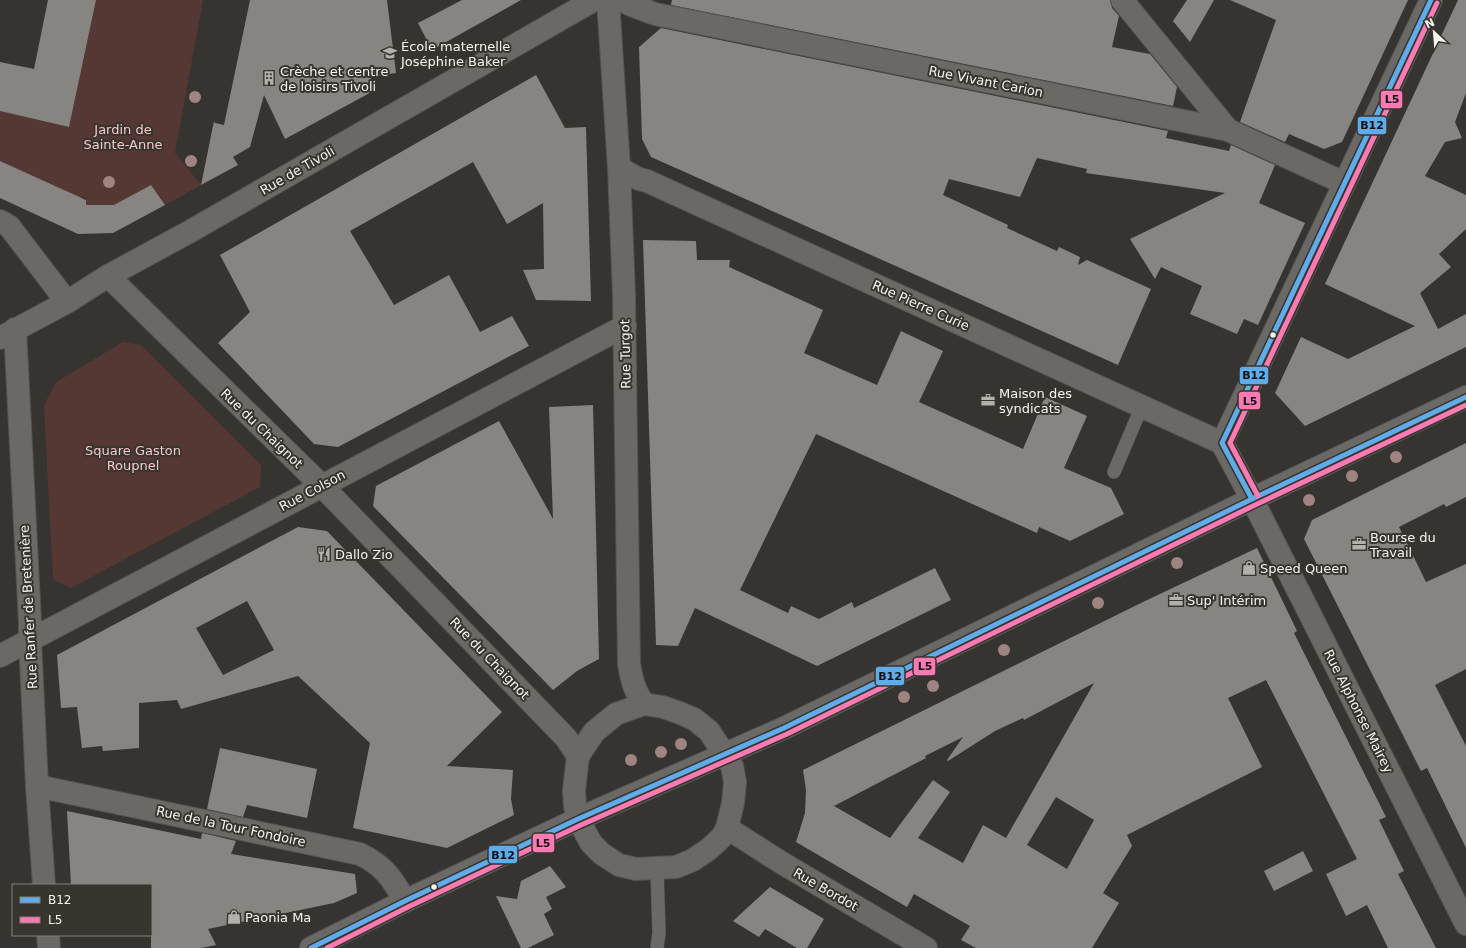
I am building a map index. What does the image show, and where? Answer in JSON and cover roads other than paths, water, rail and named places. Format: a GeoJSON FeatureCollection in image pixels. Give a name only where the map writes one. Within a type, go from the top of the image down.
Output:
{"type":"FeatureCollection","features":[{"type":"Feature","properties":{"kind":"street","name":"Rue de Tivoli"},"geometry":{"type":"LineString","coordinates":[[7,334],[67,302],[108,276],[189,232],[594,0]]}},
{"type":"Feature","properties":{"kind":"street","name":"Rue Turgot"},"geometry":{"type":"LineString","coordinates":[[608,0],[619,168],[625,326],[629,664],[636,694],[644,704]]}},
{"type":"Feature","properties":{"kind":"street","name":"Rue Vivant Carion"},"geometry":{"type":"LineString","coordinates":[[621,0],[630,6],[655,14],[1228,130],[1344,183]]}},
{"type":"Feature","properties":{"kind":"street"},"geometry":{"type":"LineString","coordinates":[[1122,0],[1228,130]]}},
{"type":"Feature","properties":{"kind":"street"},"geometry":{"type":"LineString","coordinates":[[1222,443],[1431,0]]}},
{"type":"Feature","properties":{"kind":"street","name":"Rue Pierre Curie"},"geometry":{"type":"LineString","coordinates":[[619,168],[639,179],[654,184],[1222,443]]}},
{"type":"Feature","properties":{"kind":"street"},"geometry":{"type":"LineString","coordinates":[[0,221],[9,226],[67,302]]}},
{"type":"Feature","properties":{"kind":"street","name":"Rue du Chaignot"},"geometry":{"type":"LineString","coordinates":[[108,276],[321,485],[566,738],[578,756]]}},
{"type":"Feature","properties":{"kind":"street","name":"Rue Colson"},"geometry":{"type":"LineString","coordinates":[[0,656],[321,485],[625,326]]}},
{"type":"Feature","properties":{"kind":"street","name":"Rue Ranfer de Bretenière"},"geometry":{"type":"LineString","coordinates":[[7,334],[30,622],[37,786],[44,884]]}},
{"type":"Feature","properties":{"kind":"street"},"geometry":{"type":"LineString","coordinates":[[311,948],[405,901],[578,819],[771,734],[1252,499],[1466,397]]}},
{"type":"Feature","properties":{"kind":"street","name":"Rue Alphonse Mairey"},"geometry":{"type":"LineString","coordinates":[[1222,443],[1252,499],[1466,924]]}},
{"type":"Feature","properties":{"kind":"street"},"geometry":{"type":"LineString","coordinates":[[644,704],[663,707],[694,719],[709,731],[725,754],[732,766],[735,782],[733,803],[727,828],[722,836],[709,849],[693,860],[676,867],[636,869],[619,865],[602,854],[591,844],[578,819],[574,806],[574,790],[578,756],[594,732],[616,714],[644,704]]}},
{"type":"Feature","properties":{"kind":"street","name":"Rue de la Tour Fondoire"},"geometry":{"type":"LineString","coordinates":[[37,786],[360,854],[377,863],[386,872],[396,884],[405,901]]}},
{"type":"Feature","properties":{"kind":"street","name":"Rue Bordot"},"geometry":{"type":"LineString","coordinates":[[727,828],[782,863],[926,948]]}},
{"type":"Feature","properties":{"kind":"street"},"geometry":{"type":"LineString","coordinates":[[48,936],[49,948]]}},
{"type":"Feature","properties":{"kind":"lane"},"geometry":{"type":"LineString","coordinates":[[1114,472],[1142,406]]}},
{"type":"Feature","properties":{"kind":"lane"},"geometry":{"type":"LineString","coordinates":[[657,869],[659,933],[657,948]]}},
{"type":"Feature","properties":{"kind":"place","name":"École maternelle Joséphine Baker"},"geometry":{"type":"Point","coordinates":[390,53]}},
{"type":"Feature","properties":{"kind":"place","name":"Crèche et centre de loisirs Tivoli"},"geometry":{"type":"Point","coordinates":[269,78]}},
{"type":"Feature","properties":{"kind":"place","name":"Maison des syndicats"},"geometry":{"type":"Point","coordinates":[988,400]}},
{"type":"Feature","properties":{"kind":"place","name":"Bourse du Travail"},"geometry":{"type":"Point","coordinates":[1359,544]}},
{"type":"Feature","properties":{"kind":"place","name":"Dallo Zio"},"geometry":{"type":"Point","coordinates":[324,554]}},
{"type":"Feature","properties":{"kind":"place","name":"Speed Queen"},"geometry":{"type":"Point","coordinates":[1249,568]}},
{"type":"Feature","properties":{"kind":"place","name":"Sup' Intérim"},"geometry":{"type":"Point","coordinates":[1176,600]}},
{"type":"Feature","properties":{"kind":"place","name":"Paonia Ma"},"geometry":{"type":"Point","coordinates":[234,917]}},
{"type":"Feature","properties":{"kind":"park label","name":"Jardin de Sainte-Anne"},"geometry":{"type":"Point","coordinates":[123,136]}},
{"type":"Feature","properties":{"kind":"park label","name":"Square Gaston Roupnel"},"geometry":{"type":"Point","coordinates":[133,458]}}]}
